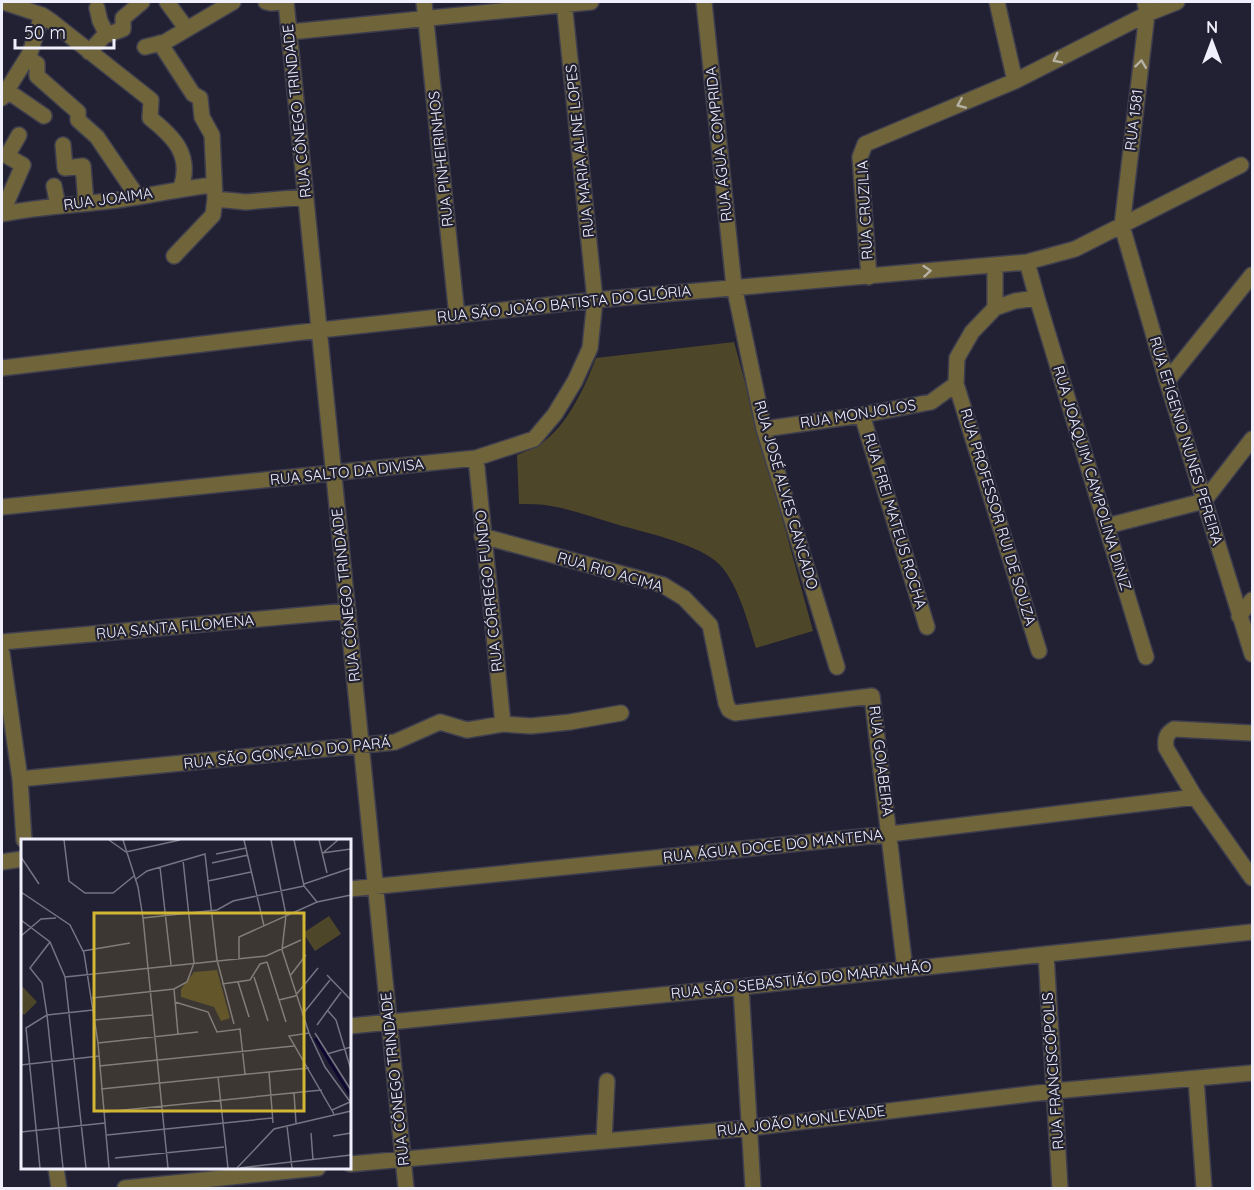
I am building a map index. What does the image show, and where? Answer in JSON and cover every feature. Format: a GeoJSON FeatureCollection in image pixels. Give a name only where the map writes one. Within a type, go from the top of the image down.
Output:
{"type":"FeatureCollection","features":[{"type":"Feature","properties":{"kind":"street"},"geometry":{"type":"LineString","coordinates":[[3,2],[42,15],[151,100],[150,118],[171,135],[182,155],[185,175],[181,188]]}},
{"type":"Feature","properties":{"kind":"street"},"geometry":{"type":"LineString","coordinates":[[89,52],[107,35],[123,29],[123,18],[142,2]]}},
{"type":"Feature","properties":{"kind":"street"},"geometry":{"type":"LineString","coordinates":[[167,2],[186,28]]}},
{"type":"Feature","properties":{"kind":"street"},"geometry":{"type":"LineString","coordinates":[[174,256],[213,215],[215,192],[213,135],[202,117],[201,98],[193,94],[152,45],[165,42],[233,2]]}},
{"type":"Feature","properties":{"kind":"street"},"geometry":{"type":"LineString","coordinates":[[266,2],[285,2]]}},
{"type":"Feature","properties":{"kind":"street","name":"RUA CÔNEGO TRINDADE"},"geometry":{"type":"LineString","coordinates":[[285,2],[290,32],[406,1188]]}},
{"type":"Feature","properties":{"kind":"street","name":"RUA PINHEIRINHOS"},"geometry":{"type":"LineString","coordinates":[[424,2],[457,316]]}},
{"type":"Feature","properties":{"kind":"street"},"geometry":{"type":"LineString","coordinates":[[290,32],[591,2]]}},
{"type":"Feature","properties":{"kind":"street","name":"RUA ÁGUA COMPRIDA"},"geometry":{"type":"LineString","coordinates":[[704,2],[734,286]]}},
{"type":"Feature","properties":{"kind":"street"},"geometry":{"type":"LineString","coordinates":[[997,2],[1015,81],[1146,8],[1177,2]]}},
{"type":"Feature","properties":{"kind":"street","name":"RUA MARIA ALINE LOPES"},"geometry":{"type":"LineString","coordinates":[[564,3],[595,300]]}},
{"type":"Feature","properties":{"kind":"street"},"geometry":{"type":"LineString","coordinates":[[97,8],[107,35]]}},
{"type":"Feature","properties":{"kind":"street","name":"RUA 1581"},"geometry":{"type":"LineString","coordinates":[[1122,226],[1146,8]]}},
{"type":"Feature","properties":{"kind":"street"},"geometry":{"type":"LineString","coordinates":[[42,15],[27,58],[4,94],[44,116]]}},
{"type":"Feature","properties":{"kind":"street"},"geometry":{"type":"LineString","coordinates":[[27,58],[36,64],[37,76],[78,112],[78,120],[97,137],[137,196]]}},
{"type":"Feature","properties":{"kind":"street","name":"RUA CRUZILIA"},"geometry":{"type":"LineString","coordinates":[[869,277],[860,157],[865,144],[1015,81]]}},
{"type":"Feature","properties":{"kind":"street"},"geometry":{"type":"LineString","coordinates":[[2,213],[24,165],[7,156],[19,135]]}},
{"type":"Feature","properties":{"kind":"street"},"geometry":{"type":"LineString","coordinates":[[63,145],[65,168],[83,166],[86,203]]}},
{"type":"Feature","properties":{"kind":"street","name":"RUA SÃO JOÃO BATISTA DO GLÓRIA"},"geometry":{"type":"LineString","coordinates":[[2,368],[595,300],[1027,262],[1075,249],[1241,165]]}},
{"type":"Feature","properties":{"kind":"street"},"geometry":{"type":"LineString","coordinates":[[54,186],[58,206]]}},
{"type":"Feature","properties":{"kind":"street","name":"RUA JOAIMA"},"geometry":{"type":"LineString","coordinates":[[2,213],[137,196],[181,188],[215,192],[246,202],[305,197]]}},
{"type":"Feature","properties":{"kind":"street","name":"RUA EFIGENIO NUNES PEREIRA"},"geometry":{"type":"LineString","coordinates":[[1122,226],[1167,381],[1252,654]]}},
{"type":"Feature","properties":{"kind":"street"},"geometry":{"type":"LineString","coordinates":[[956,384],[957,358],[972,332],[995,308],[1015,301],[1037,298],[1027,262]]}},
{"type":"Feature","properties":{"kind":"street"},"geometry":{"type":"LineString","coordinates":[[995,265],[995,308]]}},
{"type":"Feature","properties":{"kind":"street"},"geometry":{"type":"LineString","coordinates":[[1167,381],[1252,275]]}},
{"type":"Feature","properties":{"kind":"street","name":"RUA JOSÉ ALVES CANCADO"},"geometry":{"type":"LineString","coordinates":[[734,286],[764,429],[837,667]]}},
{"type":"Feature","properties":{"kind":"street","name":"RUA JOAQUIM CAMPOLINA DINIZ"},"geometry":{"type":"LineString","coordinates":[[1037,298],[1146,657]]}},
{"type":"Feature","properties":{"kind":"street","name":"RUA SALTO DA DIVISA"},"geometry":{"type":"LineString","coordinates":[[2,507],[476,458],[534,438],[555,414],[575,381],[590,348],[595,300]]}},
{"type":"Feature","properties":{"kind":"street","name":"RUA MONJOLOS"},"geometry":{"type":"LineString","coordinates":[[764,429],[862,415],[931,402],[956,384]]}},
{"type":"Feature","properties":{"kind":"street","name":"RUA PROFESSOR RUI DE SOUZA"},"geometry":{"type":"LineString","coordinates":[[956,384],[1039,651]]}},
{"type":"Feature","properties":{"kind":"street","name":"RUA FREI MATEUS ROCHA"},"geometry":{"type":"LineString","coordinates":[[862,415],[927,627]]}},
{"type":"Feature","properties":{"kind":"street"},"geometry":{"type":"LineString","coordinates":[[1107,526],[1204,501],[1252,439]]}},
{"type":"Feature","properties":{"kind":"street","name":"RUA CÓRREGO FUNDO"},"geometry":{"type":"LineString","coordinates":[[476,458],[502,724]]}},
{"type":"Feature","properties":{"kind":"street","name":"RUA RIO ACIMA"},"geometry":{"type":"LineString","coordinates":[[482,536],[663,585],[684,598],[710,625],[726,703],[729,710],[735,713],[872,696]]}},
{"type":"Feature","properties":{"kind":"street"},"geometry":{"type":"LineString","coordinates":[[1239,616],[1252,600]]}},
{"type":"Feature","properties":{"kind":"street","name":"RUA SANTA FILOMENA"},"geometry":{"type":"LineString","coordinates":[[2,642],[348,611]]}},
{"type":"Feature","properties":{"kind":"street"},"geometry":{"type":"LineString","coordinates":[[2,652],[20,779],[24,839]]}},
{"type":"Feature","properties":{"kind":"street","name":"RUA GOIABEIRA"},"geometry":{"type":"LineString","coordinates":[[872,696],[905,969]]}},
{"type":"Feature","properties":{"kind":"street","name":"RUA SÃO GONÇALO DO PARÁ"},"geometry":{"type":"LineString","coordinates":[[20,779],[361,747],[395,742],[440,722],[466,730],[502,724],[531,726],[570,722],[621,713]]}},
{"type":"Feature","properties":{"kind":"street"},"geometry":{"type":"LineString","coordinates":[[1252,733],[1174,729],[1165,739],[1167,748],[1196,797],[1252,878]]}},
{"type":"Feature","properties":{"kind":"street","name":"RUA ÁGUA DOCE DO MANTENA"},"geometry":{"type":"LineString","coordinates":[[351,889],[890,834],[1196,797]]}},
{"type":"Feature","properties":{"kind":"street"},"geometry":{"type":"LineString","coordinates":[[2,862],[21,860]]}},
{"type":"Feature","properties":{"kind":"street","name":"RUA SÃO SEBASTIÃO DO MARANHÃO"},"geometry":{"type":"LineString","coordinates":[[351,1026],[1252,932]]}},
{"type":"Feature","properties":{"kind":"street","name":"RUA FRANCISCÓPOLIS"},"geometry":{"type":"LineString","coordinates":[[1046,954],[1060,1188]]}},
{"type":"Feature","properties":{"kind":"street"},"geometry":{"type":"LineString","coordinates":[[741,987],[753,1188]]}},
{"type":"Feature","properties":{"kind":"street","name":"RUA JOÃO MONLEVADE"},"geometry":{"type":"LineString","coordinates":[[351,1164],[749,1128],[1054,1091],[1252,1073]]}},
{"type":"Feature","properties":{"kind":"street"},"geometry":{"type":"LineString","coordinates":[[1196,1079],[1204,1188]]}},
{"type":"Feature","properties":{"kind":"street"},"geometry":{"type":"LineString","coordinates":[[604,1141],[607,1081]]}},
{"type":"Feature","properties":{"kind":"street"},"geometry":{"type":"LineString","coordinates":[[56,1169],[59,1188]]}},
{"type":"Feature","properties":{"kind":"street"},"geometry":{"type":"LineString","coordinates":[[125,1188],[300,1169]]}},
{"type":"Feature","properties":{"kind":"shaded area"},"geometry":{"type":"Polygon","coordinates":[[[734,342],[813,631],[756,648],[742,604],[732,582],[719,564],[710,557],[673,540],[578,512],[547,505],[519,504],[517,455],[539,445],[558,428],[581,394],[596,358],[734,342]]]}}]}
